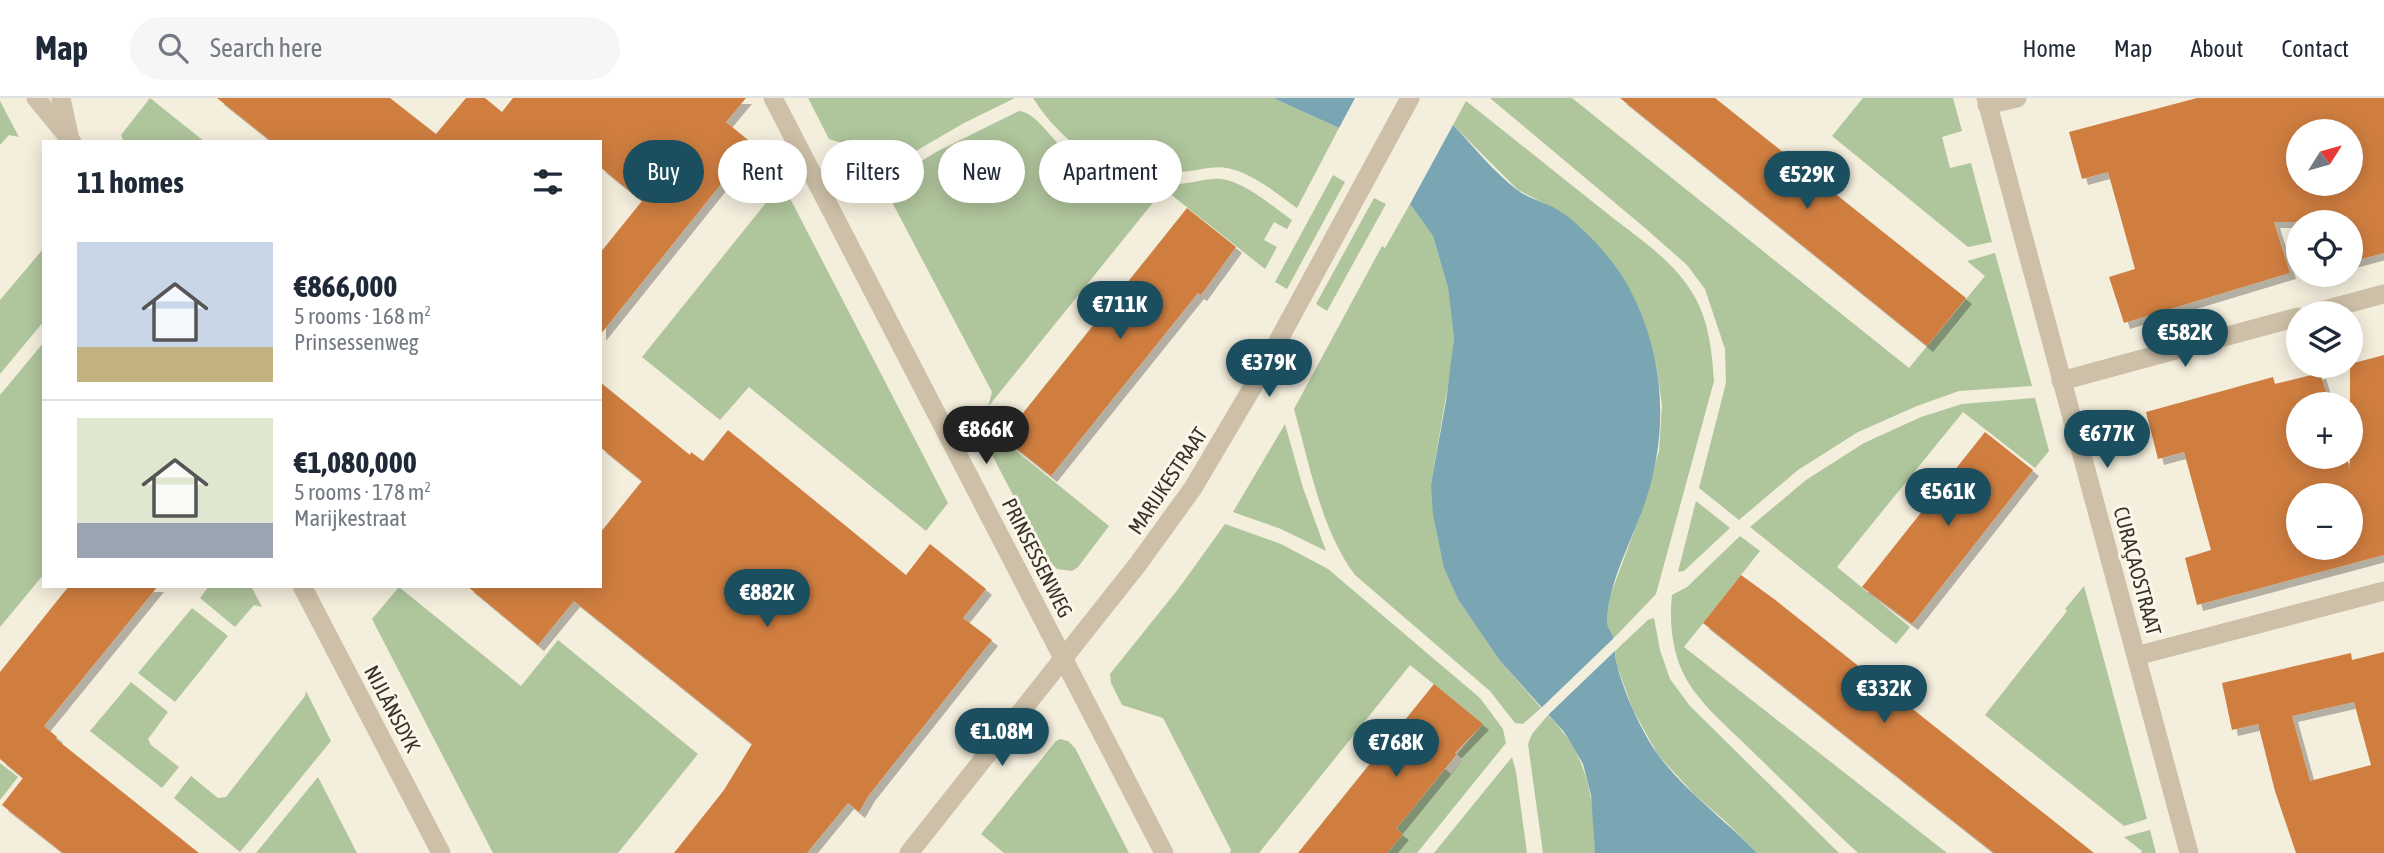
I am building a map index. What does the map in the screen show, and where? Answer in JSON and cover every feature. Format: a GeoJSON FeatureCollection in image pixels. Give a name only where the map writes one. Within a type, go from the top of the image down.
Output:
{"type":"FeatureCollection","features":[{"type":"Feature","properties":{"kind":"street"},"geometry":{"type":"LineString","coordinates":[[36,98],[71,140]]}},
{"type":"Feature","properties":{"kind":"street"},"geometry":{"type":"LineString","coordinates":[[61,98],[71,140]]}},
{"type":"Feature","properties":{"kind":"street","name":"PRINSESSENWEG"},"geometry":{"type":"LineString","coordinates":[[773,98],[1164,853]]}},
{"type":"Feature","properties":{"kind":"street","name":"MARIJKESTRAAT"},"geometry":{"type":"LineString","coordinates":[[909,853],[1167,527],[1228,432],[1410,98]]}},
{"type":"Feature","properties":{"kind":"street"},"geometry":{"type":"LineString","coordinates":[[1987,102],[2017,98]]}},
{"type":"Feature","properties":{"kind":"street","name":"CURAÇAOSTRAAT"},"geometry":{"type":"LineString","coordinates":[[1987,102],[2189,853]]}},
{"type":"Feature","properties":{"kind":"street"},"geometry":{"type":"LineString","coordinates":[[2358,301],[2384,294]]}},
{"type":"Feature","properties":{"kind":"street"},"geometry":{"type":"LineString","coordinates":[[2061,381],[2286,320]]}},
{"type":"Feature","properties":{"kind":"street","name":"NIJLÂNSDYK"},"geometry":{"type":"LineString","coordinates":[[303,588],[441,853]]}},
{"type":"Feature","properties":{"kind":"street"},"geometry":{"type":"LineString","coordinates":[[2136,656],[2384,591]]}},
{"type":"Feature","properties":{"kind":"green space"},"geometry":{"type":"Polygon","coordinates":[[[150,98],[202,140],[123,140],[121,135],[150,98]]]}},
{"type":"Feature","properties":{"kind":"green space"},"geometry":{"type":"Polygon","coordinates":[[[808,98],[1015,98],[924,146],[924,140],[829,139],[808,98]]]}},
{"type":"Feature","properties":{"kind":"green space"},"geometry":{"type":"Polygon","coordinates":[[[1033,98],[1273,98],[1339,128],[1297,208],[1255,179],[1237,171],[1215,167],[1182,172],[1182,140],[1070,140],[1033,98]]]}},
{"type":"Feature","properties":{"kind":"green space"},"geometry":{"type":"Polygon","coordinates":[[[1490,98],[1572,98],[1909,368],[1985,276],[1967,261],[1995,253],[2032,386],[1959,391],[1858,432],[1798,470],[1739,520],[1699,488],[1726,383],[1725,349],[1705,289],[1687,265],[1490,98]]]}},
{"type":"Feature","properties":{"kind":"green space"},"geometry":{"type":"Polygon","coordinates":[[[1863,98],[1953,98],[1962,131],[1942,137],[1950,168],[1971,163],[1992,242],[1968,247],[1832,136],[1863,98]]]}},
{"type":"Feature","properties":{"kind":"green space"},"geometry":{"type":"Polygon","coordinates":[[[0,101],[19,137],[9,135],[0,145],[0,101]]]}},
{"type":"Feature","properties":{"kind":"green space"},"geometry":{"type":"Polygon","coordinates":[[[1466,101],[1665,260],[1693,294],[1706,325],[1714,381],[1656,594],[1614,638],[1606,624],[1610,596],[1640,516],[1659,451],[1662,405],[1656,364],[1563,213],[1518,190],[1453,125],[1466,101]]]}},
{"type":"Feature","properties":{"kind":"green space"},"geometry":{"type":"Polygon","coordinates":[[[1019,111],[1032,116],[1055,140],[1039,140],[1039,203],[1153,203],[988,407],[992,392],[892,203],[924,203],[924,159],[938,151],[938,203],[1025,203],[1025,140],[960,140],[1019,111]]]}},
{"type":"Feature","properties":{"kind":"green space"},"geometry":{"type":"Polygon","coordinates":[[[1333,175],[1345,182],[1287,289],[1275,282],[1333,175]]]}},
{"type":"Feature","properties":{"kind":"green space"},"geometry":{"type":"Polygon","coordinates":[[[1215,179],[1236,183],[1292,220],[1287,229],[1274,222],[1264,240],[1277,247],[1265,269],[1182,203],[1182,183],[1215,179]]]}},
{"type":"Feature","properties":{"kind":"green space"},"geometry":{"type":"Polygon","coordinates":[[[1374,198],[1386,204],[1327,311],[1316,304],[1374,198]]]}},
{"type":"Feature","properties":{"kind":"green space"},"geometry":{"type":"Polygon","coordinates":[[[766,203],[792,203],[948,503],[926,531],[749,387],[720,420],[642,357],[766,203]]]}},
{"type":"Feature","properties":{"kind":"green space"},"geometry":{"type":"Polygon","coordinates":[[[1410,204],[1433,236],[1448,288],[1454,337],[1431,484],[1459,601],[1500,661],[1541,708],[1523,724],[1515,723],[1490,691],[1355,575],[1333,538],[1325,517],[1294,409],[1382,246],[1385,248],[1410,204]]]}},
{"type":"Feature","properties":{"kind":"green space"},"geometry":{"type":"Polygon","coordinates":[[[42,250],[42,323],[0,374],[0,300],[42,250]]]}},
{"type":"Feature","properties":{"kind":"green space"},"geometry":{"type":"Polygon","coordinates":[[[42,344],[42,576],[0,627],[0,395],[42,344]]]}},
{"type":"Feature","properties":{"kind":"green space"},"geometry":{"type":"Polygon","coordinates":[[[2035,398],[2049,451],[2035,468],[1963,412],[1837,567],[1910,627],[1896,644],[1750,527],[1806,480],[1864,443],[1921,417],[1962,404],[2035,398]]]}},
{"type":"Feature","properties":{"kind":"green space"},"geometry":{"type":"Polygon","coordinates":[[[1285,424],[1303,488],[1326,551],[1281,529],[1233,512],[1285,424]]]}},
{"type":"Feature","properties":{"kind":"green space"},"geometry":{"type":"Polygon","coordinates":[[[984,425],[1109,526],[1072,571],[1057,569],[1046,558],[981,434],[984,425]]]}},
{"type":"Feature","properties":{"kind":"green space"},"geometry":{"type":"Polygon","coordinates":[[[1696,501],[1730,528],[1684,571],[1678,572],[1696,501]]]}},
{"type":"Feature","properties":{"kind":"green space"},"geometry":{"type":"Polygon","coordinates":[[[1225,524],[1281,544],[1328,569],[1480,698],[1503,729],[1506,743],[1417,853],[1378,853],[1390,850],[1402,835],[1396,829],[1445,769],[1451,774],[1463,760],[1457,754],[1483,724],[1410,665],[1259,853],[1230,853],[1231,850],[1163,718],[1122,705],[1111,683],[1110,674],[1179,588],[1225,524]]]}},
{"type":"Feature","properties":{"kind":"green space"},"geometry":{"type":"Polygon","coordinates":[[[1740,536],[1760,551],[1684,647],[1947,853],[1858,853],[1714,714],[1689,684],[1679,664],[1674,645],[1671,625],[1672,595],[1687,587],[1740,536]]]}},
{"type":"Feature","properties":{"kind":"green space"},"geometry":{"type":"Polygon","coordinates":[[[2084,586],[2147,819],[2124,826],[1985,715],[2084,586]]]}},
{"type":"Feature","properties":{"kind":"green space"},"geometry":{"type":"Polygon","coordinates":[[[208,588],[252,588],[262,607],[254,605],[235,627],[200,598],[208,588]]]}},
{"type":"Feature","properties":{"kind":"green space"},"geometry":{"type":"Polygon","coordinates":[[[400,588],[521,686],[558,640],[698,754],[618,853],[493,853],[372,619],[400,588]]]}},
{"type":"Feature","properties":{"kind":"green space"},"geometry":{"type":"Polygon","coordinates":[[[192,608],[228,636],[175,702],[138,673],[192,608]]]}},
{"type":"Feature","properties":{"kind":"green space"},"geometry":{"type":"Polygon","coordinates":[[[1654,618],[1660,650],[1670,679],[1690,706],[1839,853],[1757,853],[1695,795],[1658,755],[1633,710],[1616,663],[1616,650],[1648,620],[1654,618]]]}},
{"type":"Feature","properties":{"kind":"green space"},"geometry":{"type":"Polygon","coordinates":[[[131,682],[168,712],[148,739],[151,745],[179,767],[162,788],[90,731],[131,682]]]}},
{"type":"Feature","properties":{"kind":"green space"},"geometry":{"type":"Polygon","coordinates":[[[306,691],[331,741],[240,852],[174,798],[191,776],[218,798],[226,797],[305,696],[306,691]]]}},
{"type":"Feature","properties":{"kind":"green space"},"geometry":{"type":"Polygon","coordinates":[[[1548,715],[1562,731],[1581,762],[1593,814],[1595,853],[1543,853],[1528,744],[1532,734],[1548,715]]]}},
{"type":"Feature","properties":{"kind":"green space"},"geometry":{"type":"Polygon","coordinates":[[[1060,739],[1068,741],[1075,748],[1129,853],[1004,853],[981,834],[1060,739]]]}},
{"type":"Feature","properties":{"kind":"green space"},"geometry":{"type":"Polygon","coordinates":[[[1512,757],[1527,853],[1434,853],[1512,757]]]}},
{"type":"Feature","properties":{"kind":"green space"},"geometry":{"type":"Polygon","coordinates":[[[0,763],[18,777],[0,800],[0,763]]]}},
{"type":"Feature","properties":{"kind":"green space"},"geometry":{"type":"Polygon","coordinates":[[[318,777],[357,853],[256,853],[318,777]]]}},
{"type":"Feature","properties":{"kind":"green space"},"geometry":{"type":"Polygon","coordinates":[[[2150,830],[2156,853],[2141,853],[2142,851],[2124,837],[2150,830]]]}},
{"type":"Feature","properties":{"kind":"water"},"geometry":{"type":"Polygon","coordinates":[[[1273,98],[1355,98],[1339,128],[1273,98]]]}},
{"type":"Feature","properties":{"kind":"water"},"geometry":{"type":"Polygon","coordinates":[[[1453,125],[1516,189],[1563,213],[1590,237],[1621,274],[1641,312],[1657,371],[1660,430],[1649,490],[1615,581],[1608,607],[1607,625],[1614,639],[1616,662],[1624,688],[1653,747],[1669,769],[1757,853],[1595,853],[1591,795],[1583,764],[1564,732],[1500,661],[1459,601],[1444,568],[1433,514],[1431,484],[1454,338],[1448,288],[1433,236],[1410,204],[1453,125]]]}},
{"type":"Feature","properties":{"kind":"pier"},"geometry":{"type":"Polygon","coordinates":[[[1617,635],[1619,647],[1546,717],[1538,711],[1617,635]]]}},
{"type":"Feature","properties":{"kind":"building"},"geometry":{"type":"Polygon","coordinates":[[[217,98],[390,98],[436,134],[466,98],[485,98],[502,112],[513,98],[746,98],[726,122],[748,140],[718,140],[718,188],[602,333],[602,251],[640,203],[704,203],[704,140],[623,140],[623,186],[602,169],[602,140],[270,140],[217,98]]]}},
{"type":"Feature","properties":{"kind":"building"},"geometry":{"type":"Polygon","coordinates":[[[1620,98],[1715,98],[1966,298],[1927,346],[1620,98]]]}},
{"type":"Feature","properties":{"kind":"building"},"geometry":{"type":"Polygon","coordinates":[[[2197,98],[2384,98],[2384,253],[2363,259],[2363,210],[2286,210],[2286,222],[2274,222],[2286,260],[2286,274],[2124,323],[2109,277],[2135,269],[2108,172],[2082,179],[2069,132],[2197,98]]]}},
{"type":"Feature","properties":{"kind":"building"},"geometry":{"type":"Polygon","coordinates":[[[1187,208],[1236,247],[1201,295],[1198,293],[1051,476],[1003,438],[1187,208]]]}},
{"type":"Feature","properties":{"kind":"building"},"geometry":{"type":"Polygon","coordinates":[[[2384,355],[2384,555],[2197,605],[2185,558],[2211,550],[2184,452],[2158,459],[2146,412],[2273,377],[2275,384],[2300,378],[2322,378],[2326,392],[2286,392],[2286,469],[2363,469],[2363,392],[2350,392],[2350,378],[2363,378],[2363,361],[2384,355]]]}},
{"type":"Feature","properties":{"kind":"building"},"geometry":{"type":"Polygon","coordinates":[[[602,384],[690,455],[691,452],[703,461],[728,430],[906,575],[930,544],[986,589],[963,618],[992,640],[869,795],[859,812],[848,803],[807,853],[674,853],[724,790],[752,744],[574,601],[538,645],[469,588],[602,588],[602,531],[642,481],[602,449],[602,384]]]}},
{"type":"Feature","properties":{"kind":"building"},"geometry":{"type":"Polygon","coordinates":[[[1985,432],[2033,470],[1912,624],[1862,587],[1985,432]]]}},
{"type":"Feature","properties":{"kind":"building"},"geometry":{"type":"Polygon","coordinates":[[[1741,575],[2094,853],[1994,853],[1933,805],[1703,623],[1741,575]]]}},
{"type":"Feature","properties":{"kind":"building"},"geometry":{"type":"Polygon","coordinates":[[[67,588],[156,588],[44,726],[56,739],[199,853],[63,853],[2,805],[23,778],[0,759],[0,672],[67,588]]]}},
{"type":"Feature","properties":{"kind":"building"},"geometry":{"type":"Polygon","coordinates":[[[2384,652],[2384,853],[2296,853],[2275,791],[2258,724],[2232,730],[2222,683],[2351,653],[2352,660],[2384,652]],[[2354,702],[2292,716],[2310,781],[2371,765],[2354,702]]]}},
{"type":"Feature","properties":{"kind":"building"},"geometry":{"type":"Polygon","coordinates":[[[1434,684],[1483,724],[1455,753],[1457,754],[1396,829],[1403,834],[1387,853],[1298,853],[1434,684]]]}}]}
